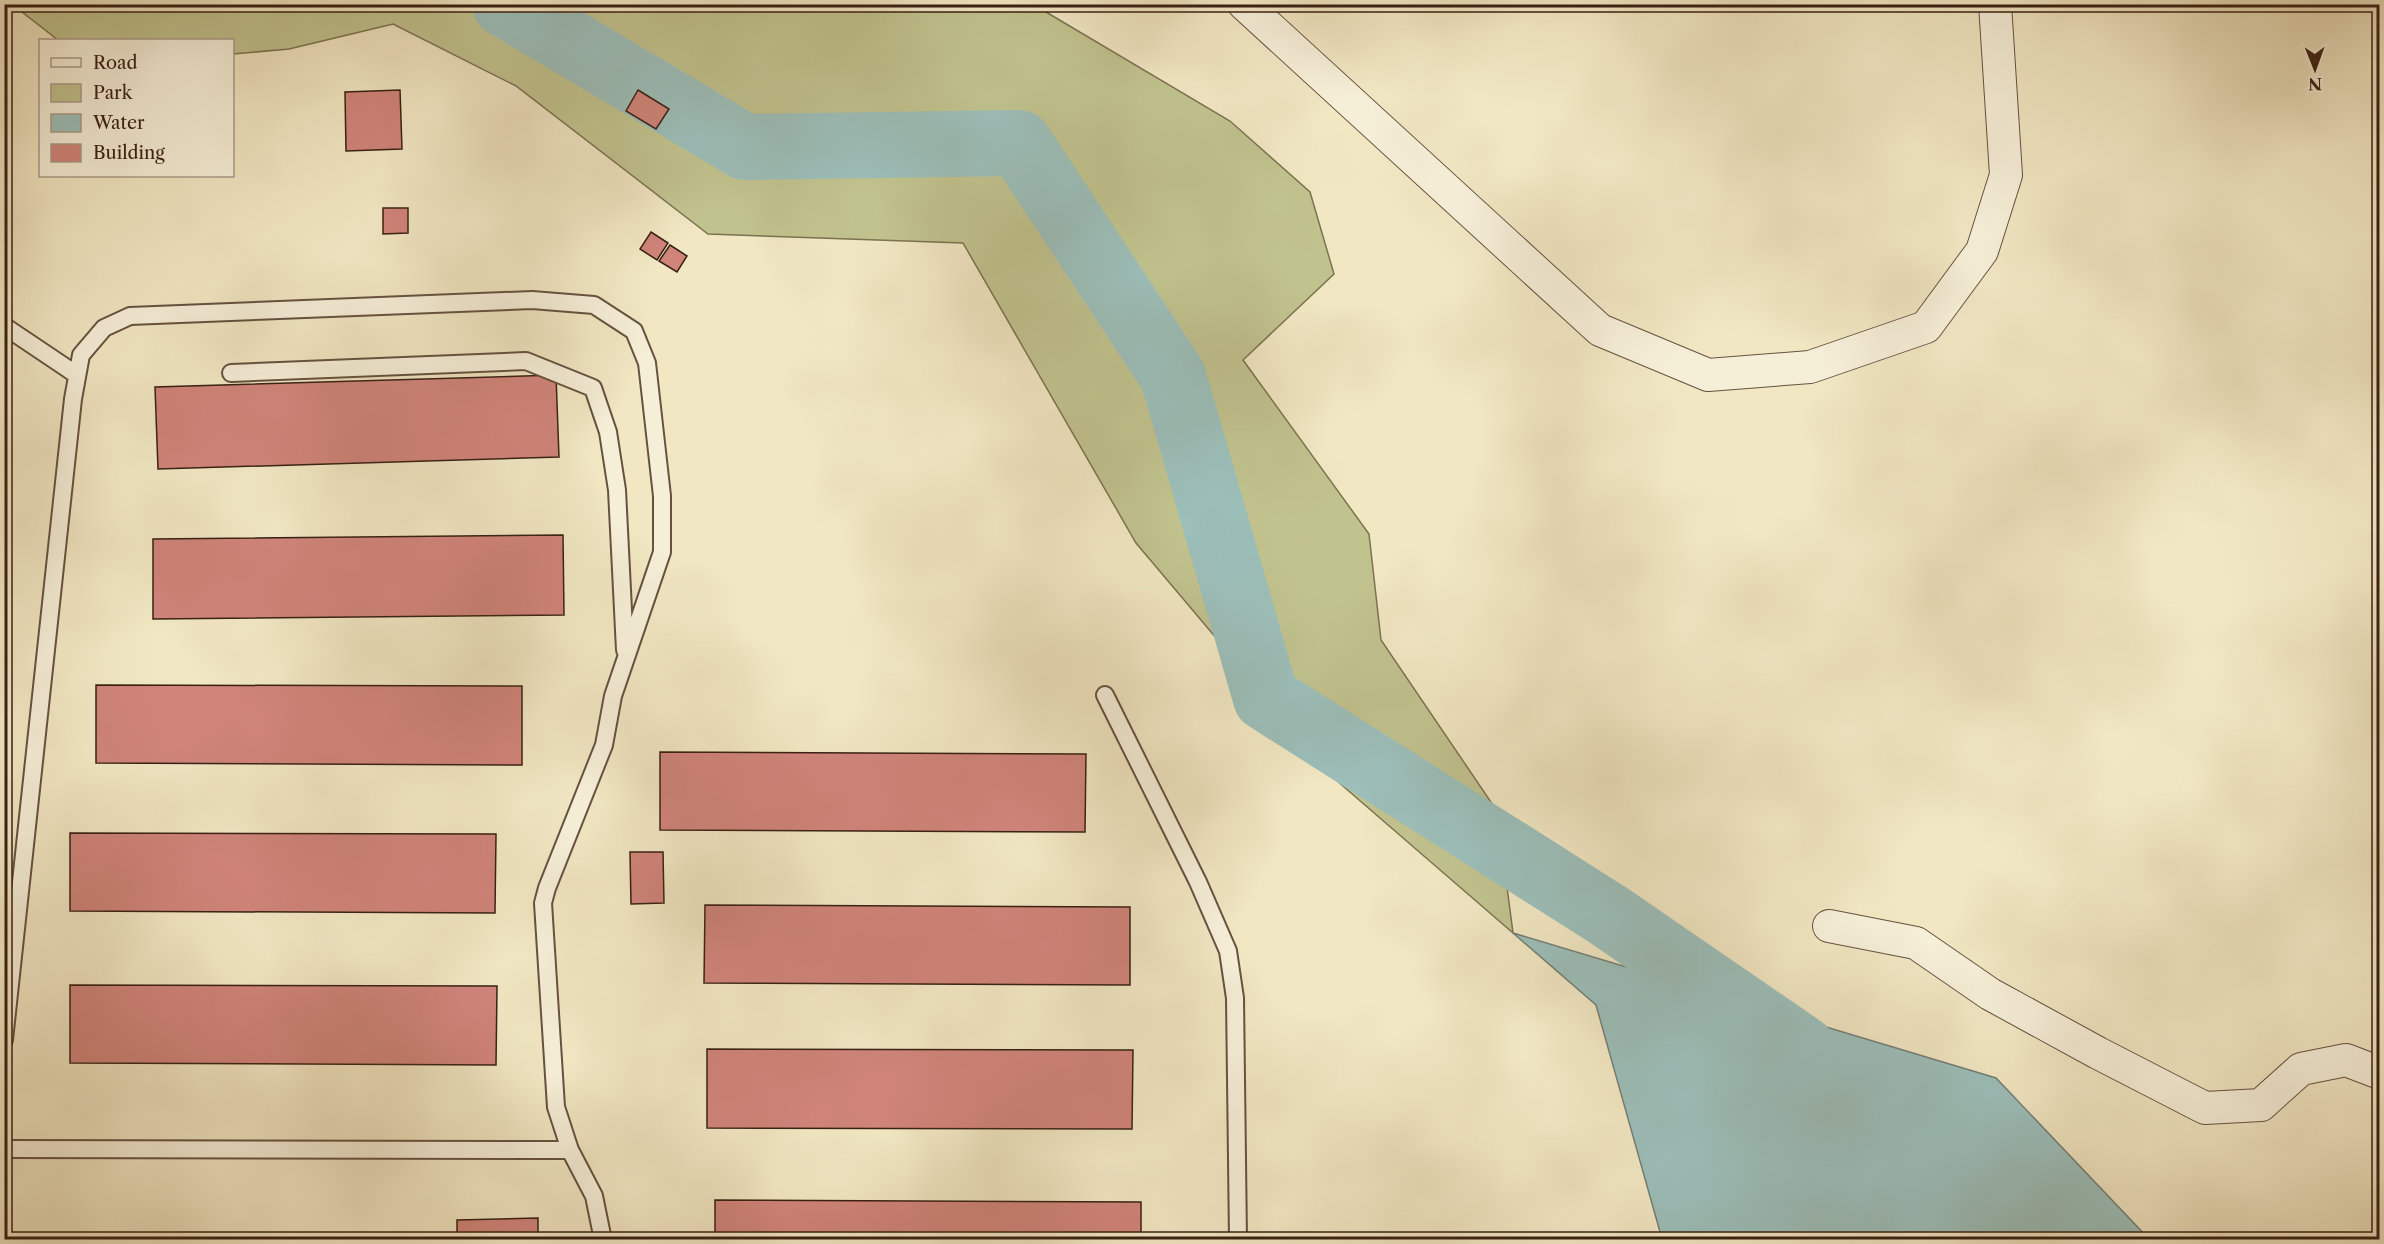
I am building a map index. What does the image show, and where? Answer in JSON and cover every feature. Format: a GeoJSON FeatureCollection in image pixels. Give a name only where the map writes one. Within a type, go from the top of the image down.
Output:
{"type":"FeatureCollection","features":[{"type":"Feature","properties":{"kind":"street"},"geometry":{"type":"LineString","coordinates":[[1244,4],[1600,330],[1708,375],[1810,367],[1926,327],[1982,251],[2006,175],[1995,4]]}},
{"type":"Feature","properties":{"kind":"street"},"geometry":{"type":"LineString","coordinates":[[1829,926],[1916,943],[1990,994],[2205,1108],[2261,1105],[2301,1070],[2346,1060],[2379,1073]]}},
{"type":"Feature","properties":{"kind":"lane"},"geometry":{"type":"LineString","coordinates":[[4,1040],[69,435],[81,355],[104,328],[129,316],[532,300],[594,305],[634,331],[647,363],[662,496],[662,552],[613,696],[604,745],[543,903],[556,1107],[570,1149],[594,1196],[603,1239]]}},
{"type":"Feature","properties":{"kind":"lane"},"geometry":{"type":"LineString","coordinates":[[4,326],[77,375]]}},
{"type":"Feature","properties":{"kind":"lane"},"geometry":{"type":"LineString","coordinates":[[231,373],[526,361],[593,388],[608,432],[617,490],[625,660]]}},
{"type":"Feature","properties":{"kind":"lane"},"geometry":{"type":"LineString","coordinates":[[1105,695],[1198,882],[1228,951],[1235,998],[1238,1239]]}},
{"type":"Feature","properties":{"kind":"lane"},"geometry":{"type":"LineString","coordinates":[[4,1149],[570,1149]]}},
{"type":"Feature","properties":{"kind":"green space"},"geometry":{"type":"Polygon","coordinates":[[[13,5],[1026,5],[1041,9],[1230,121],[1310,192],[1334,274],[1243,360],[1369,534],[1381,640],[1497,811],[1513,933],[1336,780],[1136,543],[963,243],[708,234],[516,86],[393,24],[289,49],[234,54],[234,39],[57,39],[13,5]]]}},
{"type":"Feature","properties":{"kind":"water"},"geometry":{"type":"Polygon","coordinates":[[[1513,933],[1996,1078],[2149,1239],[1662,1239],[1596,1005],[1513,933]]]}},
{"type":"Feature","properties":{"kind":"building"},"geometry":{"type":"Polygon","coordinates":[[[400,90],[402,149],[346,151],[345,92],[400,90]]]}},
{"type":"Feature","properties":{"kind":"building"},"geometry":{"type":"Polygon","coordinates":[[[638,90],[669,109],[656,129],[626,111],[638,90]]]}},
{"type":"Feature","properties":{"kind":"building"},"geometry":{"type":"Polygon","coordinates":[[[383,208],[408,208],[408,233],[383,234],[383,208]]]}},
{"type":"Feature","properties":{"kind":"building"},"geometry":{"type":"Polygon","coordinates":[[[651,232],[668,243],[657,260],[640,249],[651,232]]]}},
{"type":"Feature","properties":{"kind":"building"},"geometry":{"type":"Polygon","coordinates":[[[670,245],[687,256],[677,272],[659,261],[670,245]]]}},
{"type":"Feature","properties":{"kind":"building"},"geometry":{"type":"Polygon","coordinates":[[[556,375],[559,457],[158,469],[155,387],[556,375]]]}},
{"type":"Feature","properties":{"kind":"building"},"geometry":{"type":"Polygon","coordinates":[[[563,535],[564,615],[153,619],[153,539],[563,535]]]}},
{"type":"Feature","properties":{"kind":"building"},"geometry":{"type":"Polygon","coordinates":[[[96,685],[522,686],[522,765],[96,763],[96,685]]]}},
{"type":"Feature","properties":{"kind":"building"},"geometry":{"type":"Polygon","coordinates":[[[660,752],[1086,754],[1085,832],[660,830],[660,752]]]}},
{"type":"Feature","properties":{"kind":"building"},"geometry":{"type":"Polygon","coordinates":[[[70,833],[496,834],[495,913],[70,911],[70,833]]]}},
{"type":"Feature","properties":{"kind":"building"},"geometry":{"type":"Polygon","coordinates":[[[630,852],[663,852],[664,903],[631,904],[630,852]]]}},
{"type":"Feature","properties":{"kind":"building"},"geometry":{"type":"Polygon","coordinates":[[[705,905],[1130,907],[1130,985],[704,983],[705,905]]]}},
{"type":"Feature","properties":{"kind":"building"},"geometry":{"type":"Polygon","coordinates":[[[70,985],[497,986],[496,1065],[70,1063],[70,985]]]}},
{"type":"Feature","properties":{"kind":"building"},"geometry":{"type":"Polygon","coordinates":[[[707,1049],[1133,1050],[1132,1129],[707,1128],[707,1049]]]}},
{"type":"Feature","properties":{"kind":"building"},"geometry":{"type":"Polygon","coordinates":[[[715,1200],[1141,1202],[1141,1240],[715,1240],[715,1200]]]}},
{"type":"Feature","properties":{"kind":"building"},"geometry":{"type":"Polygon","coordinates":[[[538,1218],[538,1240],[457,1240],[457,1220],[538,1218]]]}},
{"type":"Feature","properties":{"kind":"waterway"},"geometry":{"type":"LineString","coordinates":[[505,4],[745,147],[1019,143],[1173,376],[1266,698],[1608,915],[1803,1049]]}}]}
